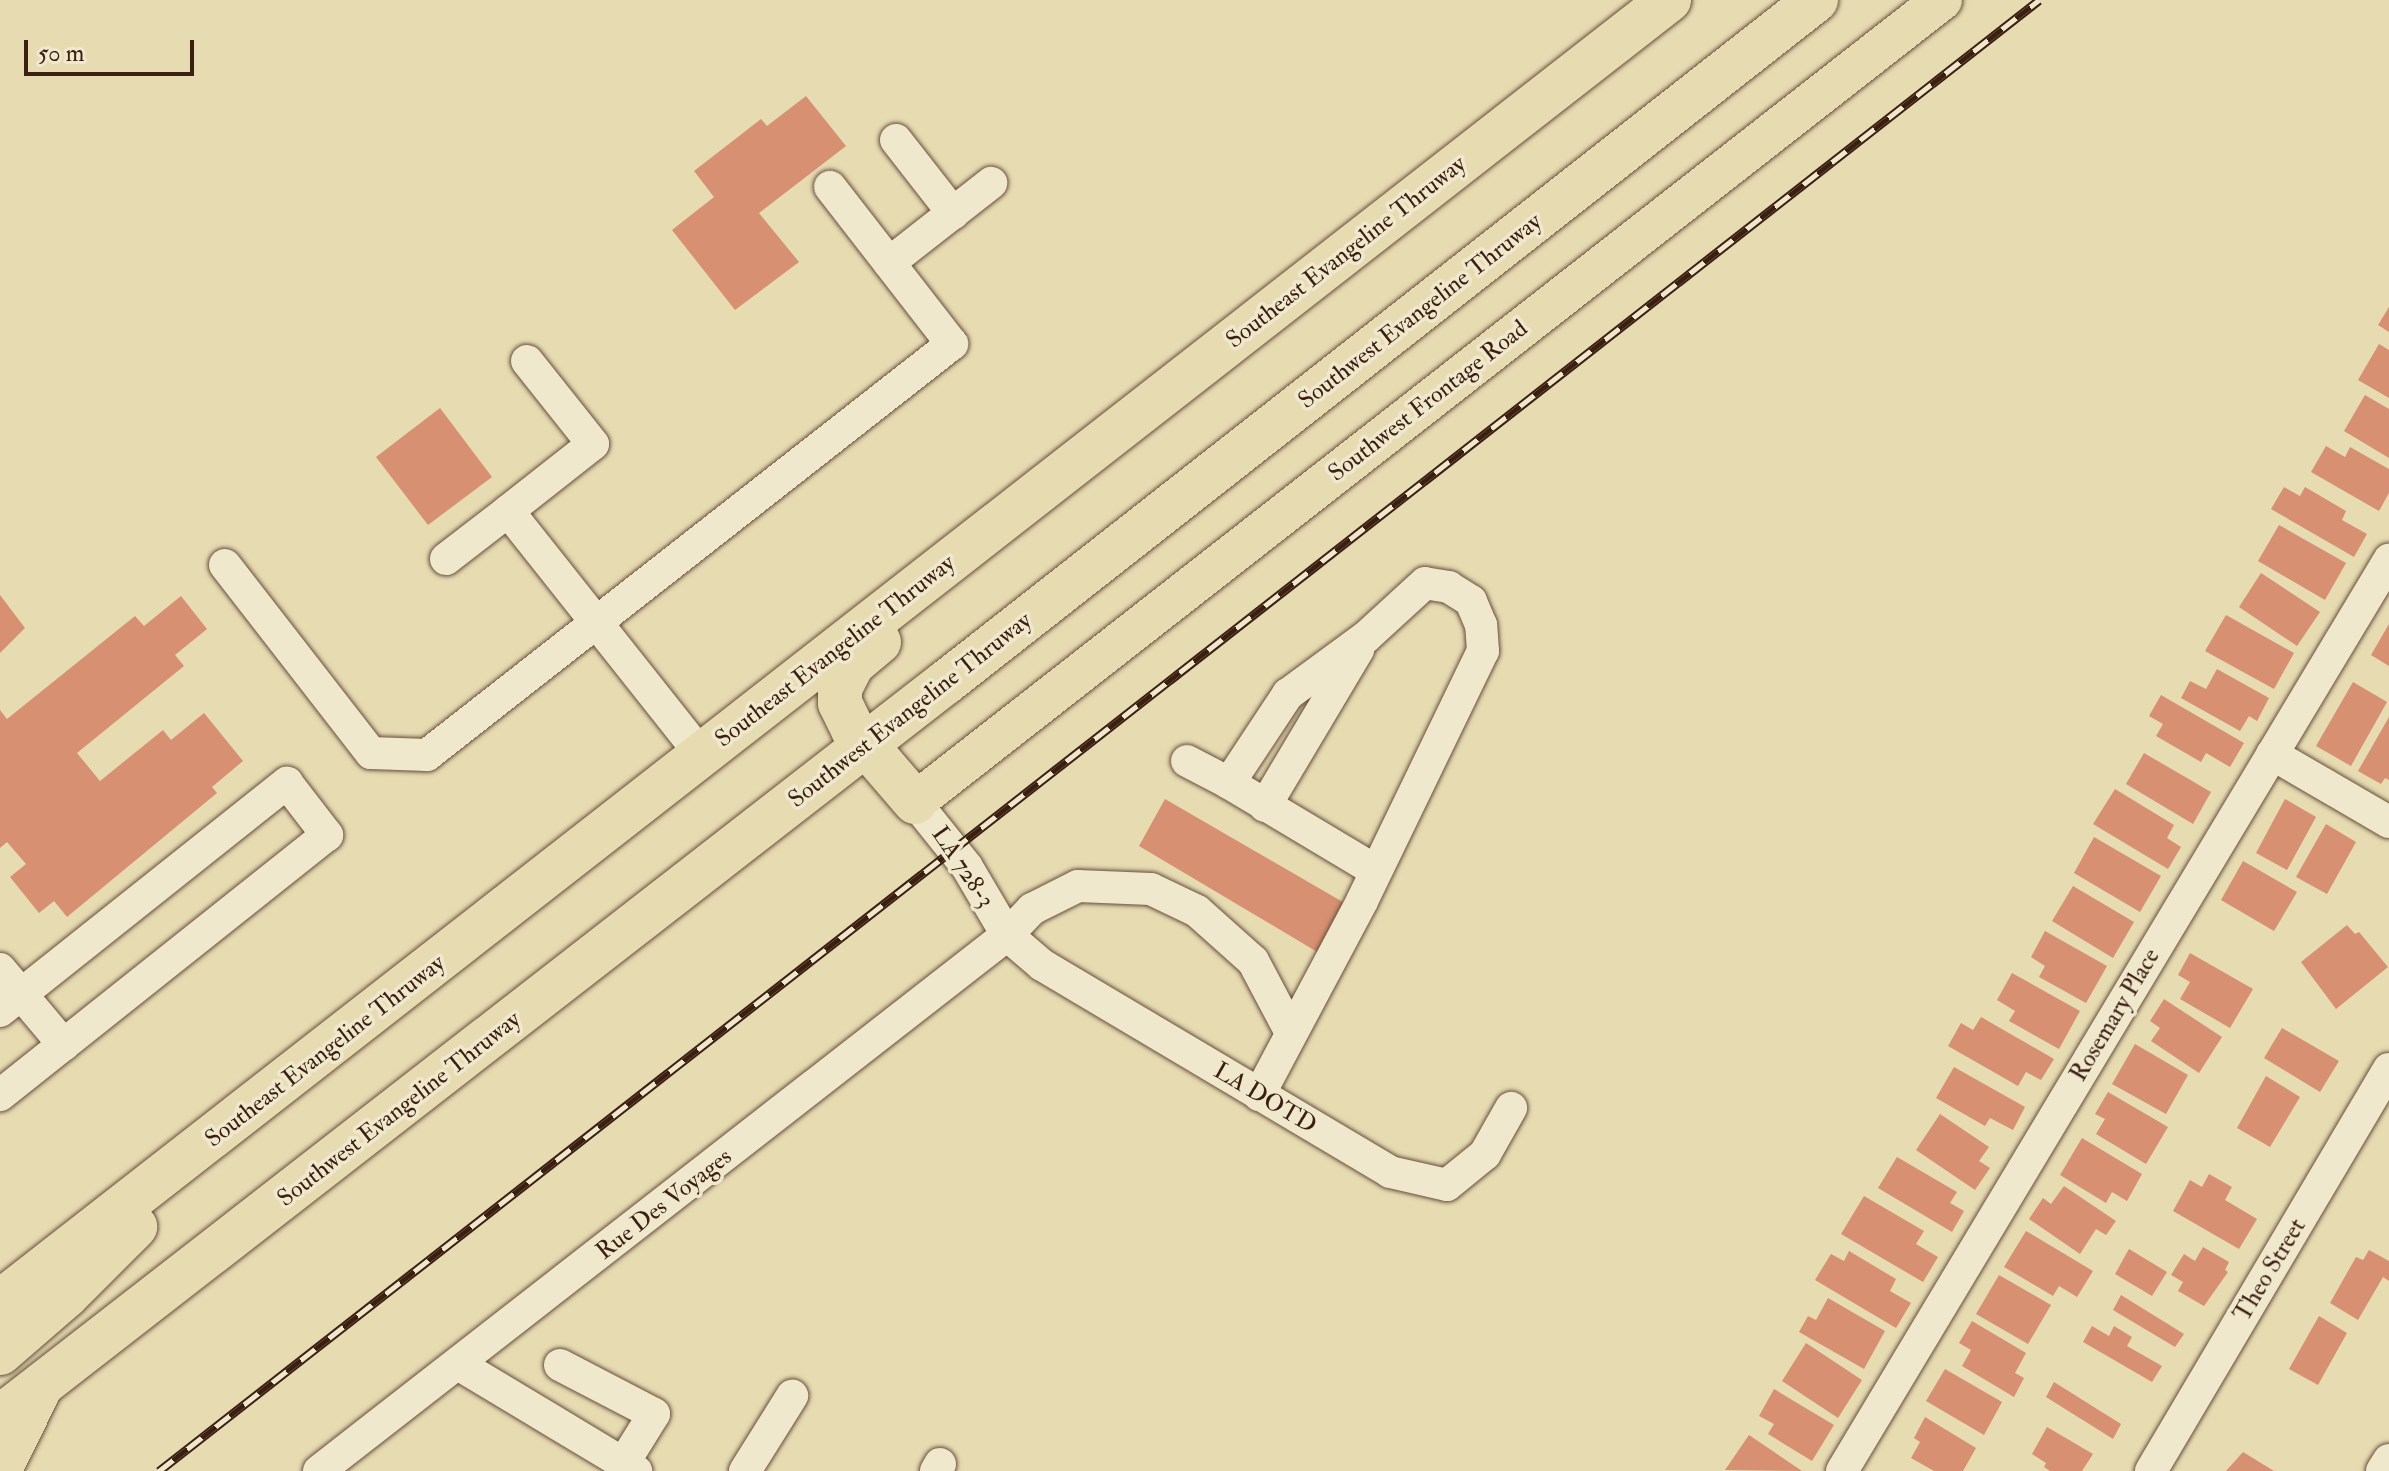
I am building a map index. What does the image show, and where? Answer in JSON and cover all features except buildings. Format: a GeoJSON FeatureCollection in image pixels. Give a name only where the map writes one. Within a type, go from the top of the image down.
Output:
{"type":"FeatureCollection","features":[{"type":"Feature","properties":{"kind":"highway","name":"Southeast Evangeline Thruway"},"geometry":{"type":"LineString","coordinates":[[0,1302],[1669,0]]}},
{"type":"Feature","properties":{"kind":"highway","name":"Southwest Evangeline Thruway"},"geometry":{"type":"LineString","coordinates":[[0,1417],[866,745],[1816,0]]}},
{"type":"Feature","properties":{"kind":"highway"},"geometry":{"type":"LineString","coordinates":[[906,595],[880,641],[852,665],[840,689],[844,716],[915,802]]}},
{"type":"Feature","properties":{"kind":"highway"},"geometry":{"type":"LineString","coordinates":[[915,802],[908,784],[908,759],[922,722],[945,683]]}},
{"type":"Feature","properties":{"kind":"highway"},"geometry":{"type":"LineString","coordinates":[[0,1353],[66,1296],[255,1106]]}},
{"type":"Feature","properties":{"kind":"highway"},"geometry":{"type":"LineString","coordinates":[[0,1469],[42,1385]]}},
{"type":"Feature","properties":{"kind":"main road","name":"Southwest Frontage Road"},"geometry":{"type":"LineString","coordinates":[[915,802],[1942,0]]}},
{"type":"Feature","properties":{"kind":"street"},"geometry":{"type":"LineString","coordinates":[[896,140],[953,213]]}},
{"type":"Feature","properties":{"kind":"street"},"geometry":{"type":"LineString","coordinates":[[889,263],[991,183]]}},
{"type":"Feature","properties":{"kind":"street"},"geometry":{"type":"LineString","coordinates":[[225,565],[371,753],[427,755],[952,344],[830,187]]}},
{"type":"Feature","properties":{"kind":"street"},"geometry":{"type":"LineString","coordinates":[[446,559],[593,444],[527,361]]}},
{"type":"Feature","properties":{"kind":"street"},"geometry":{"type":"LineString","coordinates":[[508,511],[702,756]]}},
{"type":"Feature","properties":{"kind":"street","name":"Rosemary Place"},"geometry":{"type":"LineString","coordinates":[[1842,1471],[2389,560]]}},
{"type":"Feature","properties":{"kind":"street"},"geometry":{"type":"LineString","coordinates":[[1229,783],[1288,694],[1366,637],[1425,583],[1449,587],[1471,601],[1481,625],[1483,651],[1376,871],[1259,1095]]}},
{"type":"Feature","properties":{"kind":"street"},"geometry":{"type":"LineString","coordinates":[[1265,806],[1366,637]]}},
{"type":"Feature","properties":{"kind":"street"},"geometry":{"type":"LineString","coordinates":[[2272,754],[2389,822]]}},
{"type":"Feature","properties":{"kind":"street"},"geometry":{"type":"LineString","coordinates":[[1187,761],[1376,871]]}},
{"type":"Feature","properties":{"kind":"street"},"geometry":{"type":"LineString","coordinates":[[0,1095],[327,835],[287,783],[10,1003]]}},
{"type":"Feature","properties":{"kind":"street","name":"LA 728-3"},"geometry":{"type":"LineString","coordinates":[[915,802],[967,867],[1007,935]]}},
{"type":"Feature","properties":{"kind":"street","name":"Rue Des Voyages"},"geometry":{"type":"LineString","coordinates":[[319,1471],[1007,935],[1032,909],[1078,886],[1151,889],[1197,911],[1253,961],[1290,1031]]}},
{"type":"Feature","properties":{"kind":"street","name":"LA DOTD"},"geometry":{"type":"LineString","coordinates":[[1007,935],[1042,965],[1390,1172],[1447,1185],[1485,1154],[1511,1108]]}},
{"type":"Feature","properties":{"kind":"street"},"geometry":{"type":"LineString","coordinates":[[0,969],[10,1003],[64,1045]]}},
{"type":"Feature","properties":{"kind":"street","name":"Theo Street"},"geometry":{"type":"LineString","coordinates":[[2151,1471],[2389,1069]]}},
{"type":"Feature","properties":{"kind":"street"},"geometry":{"type":"LineString","coordinates":[[458,1364],[630,1467],[654,1414],[560,1365]]}},
{"type":"Feature","properties":{"kind":"street"},"geometry":{"type":"LineString","coordinates":[[745,1471],[792,1396]]}},
{"type":"Feature","properties":{"kind":"street"},"geometry":{"type":"LineString","coordinates":[[2382,1471],[2389,1460]]}},
{"type":"Feature","properties":{"kind":"railway"},"geometry":{"type":"LineString","coordinates":[[159,1471],[2039,0]]}}]}
